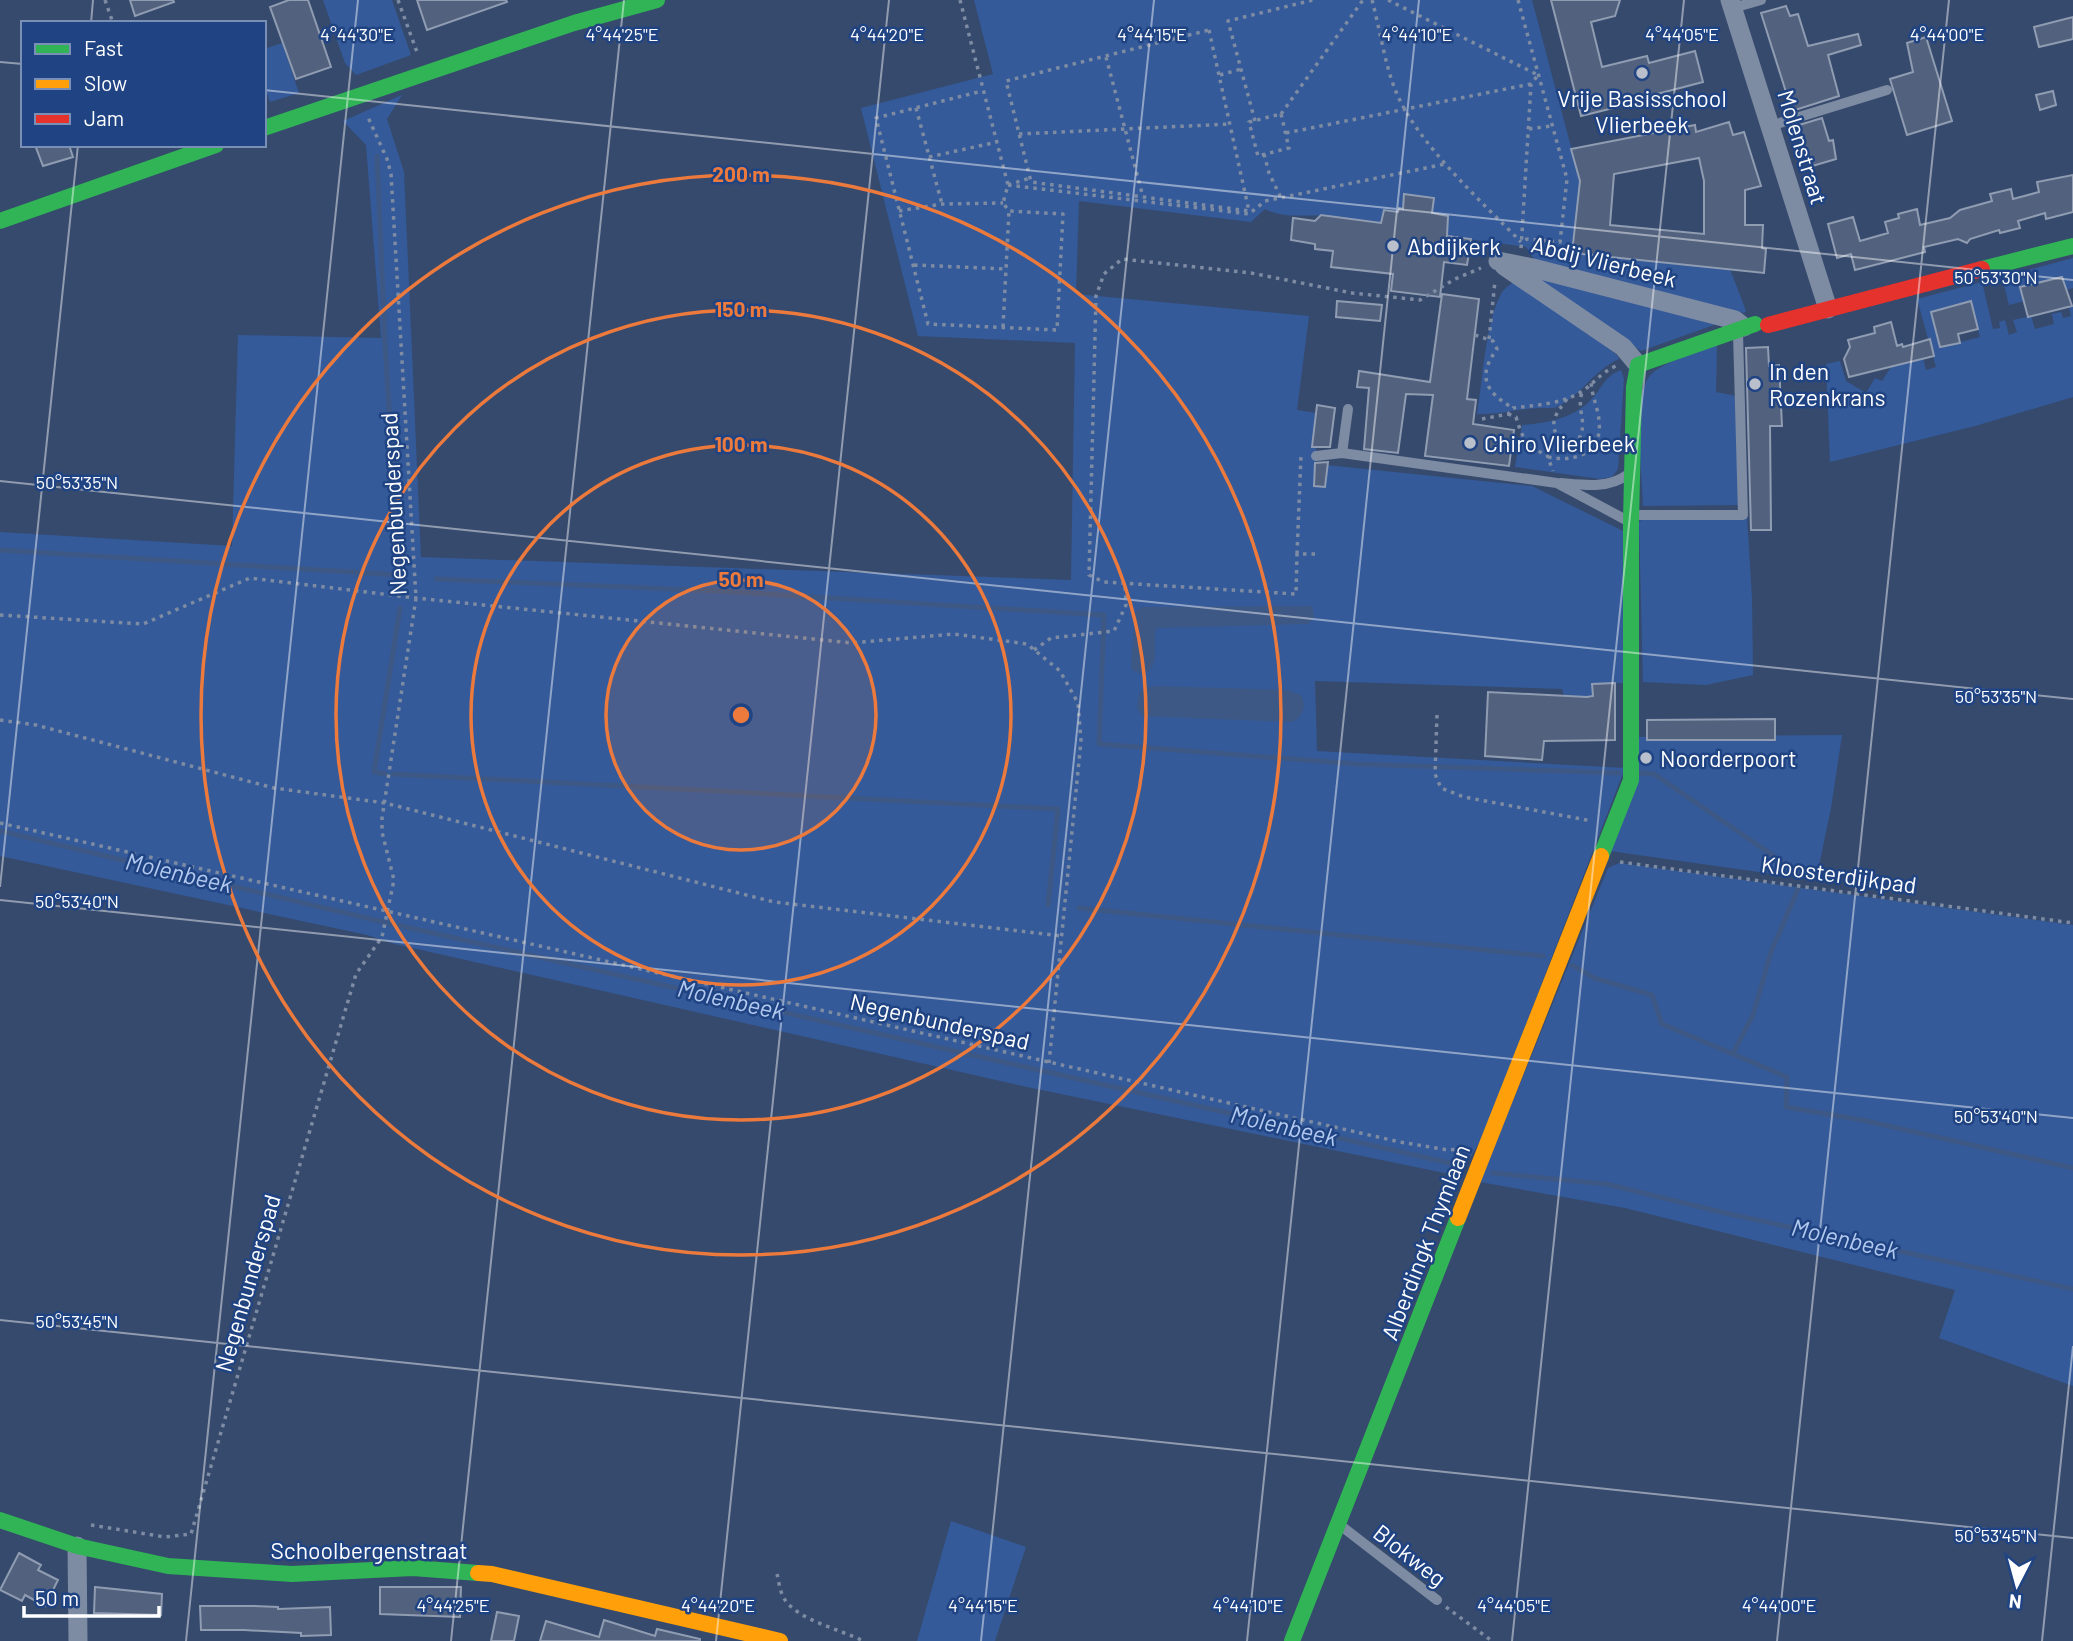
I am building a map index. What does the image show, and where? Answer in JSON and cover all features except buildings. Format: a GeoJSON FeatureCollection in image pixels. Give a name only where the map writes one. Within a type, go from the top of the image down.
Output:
{"type":"FeatureCollection","features":[{"type":"Feature","properties":{"kind":"street"},"geometry":{"type":"LineString","coordinates":[[266,127],[574,23],[657,0]]}},
{"type":"Feature","properties":{"kind":"street","name":"Molenstraat"},"geometry":{"type":"LineString","coordinates":[[1732,4],[1828,309]]}},
{"type":"Feature","properties":{"kind":"street"},"geometry":{"type":"LineString","coordinates":[[0,221],[210,147]]}},
{"type":"Feature","properties":{"kind":"street"},"geometry":{"type":"LineString","coordinates":[[1631,519],[1634,387],[1638,365],[1751,326],[2073,246]]}},
{"type":"Feature","properties":{"kind":"street","name":"Abdij Vlierbeek"},"geometry":{"type":"LineString","coordinates":[[1498,261],[1751,326]]}},
{"type":"Feature","properties":{"kind":"street","name":"Abdij Vlierbeek"},"geometry":{"type":"LineString","coordinates":[[1498,261],[1623,347],[1638,365]]}},
{"type":"Feature","properties":{"kind":"street","name":"Alberdingk Thymlaan"},"geometry":{"type":"LineString","coordinates":[[1292,1641],[1631,780],[1631,519]]}},
{"type":"Feature","properties":{"kind":"street","name":"Schoolbergenstraat"},"geometry":{"type":"LineString","coordinates":[[0,1520],[77,1546],[168,1566],[292,1574],[413,1568],[492,1574],[780,1641]]}},
{"type":"Feature","properties":{"kind":"street"},"geometry":{"type":"LineString","coordinates":[[77,1546],[78,1641]]}},
{"type":"Feature","properties":{"kind":"lane"},"geometry":{"type":"LineString","coordinates":[[1732,4],[1761,0]]}},
{"type":"Feature","properties":{"kind":"lane"},"geometry":{"type":"LineString","coordinates":[[1770,126],[1887,90]]}},
{"type":"Feature","properties":{"kind":"lane"},"geometry":{"type":"LineString","coordinates":[[1557,483],[1631,519],[1744,515],[1751,326]]}},
{"type":"Feature","properties":{"kind":"lane"},"geometry":{"type":"LineString","coordinates":[[1342,453],[1348,409]]}},
{"type":"Feature","properties":{"kind":"lane"},"geometry":{"type":"LineString","coordinates":[[1316,456],[1342,453],[1594,486],[1620,481],[1632,471]]}},
{"type":"Feature","properties":{"kind":"lane","name":"Blokweg"},"geometry":{"type":"LineString","coordinates":[[1339,1525],[1437,1600]]}},
{"type":"Feature","properties":{"kind":"path"},"geometry":{"type":"LineString","coordinates":[[106,0],[112,21]]}},
{"type":"Feature","properties":{"kind":"path"},"geometry":{"type":"LineString","coordinates":[[398,0],[425,73]]}},
{"type":"Feature","properties":{"kind":"path"},"geometry":{"type":"LineString","coordinates":[[960,0],[1008,185],[1003,202]]}},
{"type":"Feature","properties":{"kind":"path"},"geometry":{"type":"LineString","coordinates":[[1255,121],[1228,21],[1314,0]]}},
{"type":"Feature","properties":{"kind":"path"},"geometry":{"type":"LineString","coordinates":[[1281,114],[1289,148],[1258,156],[1249,122],[1281,114],[1363,0]]}},
{"type":"Feature","properties":{"kind":"path"},"geometry":{"type":"LineString","coordinates":[[1372,0],[1396,93],[1405,110],[1445,164],[1521,242]]}},
{"type":"Feature","properties":{"kind":"path"},"geometry":{"type":"LineString","coordinates":[[1388,0],[1538,75]]}},
{"type":"Feature","properties":{"kind":"path"},"geometry":{"type":"LineString","coordinates":[[1518,0],[1567,179],[1560,242],[1527,239],[1521,242]]}},
{"type":"Feature","properties":{"kind":"path"},"geometry":{"type":"LineString","coordinates":[[1209,30],[1220,75],[1249,211],[1031,182],[1006,81],[1209,30]]}},
{"type":"Feature","properties":{"kind":"path"},"geometry":{"type":"LineString","coordinates":[[1106,56],[1143,197]]}},
{"type":"Feature","properties":{"kind":"path"},"geometry":{"type":"LineString","coordinates":[[1220,75],[1241,69]]}},
{"type":"Feature","properties":{"kind":"path"},"geometry":{"type":"LineString","coordinates":[[1521,242],[1531,85],[1538,75]]}},
{"type":"Feature","properties":{"kind":"path"},"geometry":{"type":"LineString","coordinates":[[1286,133],[1531,85]]}},
{"type":"Feature","properties":{"kind":"path"},"geometry":{"type":"LineString","coordinates":[[982,91],[876,118],[928,324],[1057,330],[1063,214],[1009,211]]}},
{"type":"Feature","properties":{"kind":"path","name":"Negenbunderspad"},"geometry":{"type":"LineString","coordinates":[[86,1524],[165,1537],[191,1534],[356,974],[382,937],[388,914],[394,880],[382,832],[416,598],[391,174],[387,159],[358,96]]}},
{"type":"Feature","properties":{"kind":"path"},"geometry":{"type":"LineString","coordinates":[[916,108],[942,204]]}},
{"type":"Feature","properties":{"kind":"path"},"geometry":{"type":"LineString","coordinates":[[1019,135],[1230,124]]}},
{"type":"Feature","properties":{"kind":"path"},"geometry":{"type":"LineString","coordinates":[[1529,129],[1552,126]]}},
{"type":"Feature","properties":{"kind":"path"},"geometry":{"type":"LineString","coordinates":[[929,157],[997,142]]}},
{"type":"Feature","properties":{"kind":"path"},"geometry":{"type":"LineString","coordinates":[[1264,154],[1269,173],[1281,198]]}},
{"type":"Feature","properties":{"kind":"path"},"geometry":{"type":"LineString","coordinates":[[1008,185],[1249,214],[1265,201],[1445,164]]}},
{"type":"Feature","properties":{"kind":"path"},"geometry":{"type":"LineString","coordinates":[[1008,185],[1030,178]]}},
{"type":"Feature","properties":{"kind":"path"},"geometry":{"type":"LineString","coordinates":[[899,211],[942,204],[1003,202]]}},
{"type":"Feature","properties":{"kind":"path"},"geometry":{"type":"LineString","coordinates":[[1003,202],[1009,211],[1003,327]]}},
{"type":"Feature","properties":{"kind":"path"},"geometry":{"type":"LineString","coordinates":[[1316,456],[1301,455],[1296,594],[1104,582],[1089,575],[1096,296],[1104,274],[1122,259],[1251,273],[1352,293],[1420,300],[1455,279],[1498,261],[1489,339]]}},
{"type":"Feature","properties":{"kind":"path"},"geometry":{"type":"LineString","coordinates":[[913,265],[1006,269]]}},
{"type":"Feature","properties":{"kind":"path"},"geometry":{"type":"LineString","coordinates":[[1475,335],[1493,341],[1497,349],[1486,364],[1485,376],[1490,389],[1500,401],[1513,408],[1555,402],[1582,390],[1602,372],[1620,364],[1638,365]]}},
{"type":"Feature","properties":{"kind":"path"},"geometry":{"type":"LineString","coordinates":[[1482,419],[1508,414],[1516,417],[1524,442],[1548,457],[1566,461],[1578,458],[1593,446],[1599,425],[1591,382]]}},
{"type":"Feature","properties":{"kind":"path"},"geometry":{"type":"LineString","coordinates":[[1568,397],[1557,411],[1553,422],[1554,431],[1560,441],[1569,443],[1578,441],[1583,432],[1584,421],[1578,406],[1582,390]]}},
{"type":"Feature","properties":{"kind":"path"},"geometry":{"type":"LineString","coordinates":[[1508,414],[1513,408]]}},
{"type":"Feature","properties":{"kind":"path"},"geometry":{"type":"LineString","coordinates":[[1548,457],[1557,483]]}},
{"type":"Feature","properties":{"kind":"path"},"geometry":{"type":"LineString","coordinates":[[1297,554],[1315,554]]}},
{"type":"Feature","properties":{"kind":"path"},"geometry":{"type":"LineString","coordinates":[[0,615],[143,624],[250,578],[852,643],[954,634],[1027,644],[1060,671],[1078,703],[1081,741],[1049,1063]]}},
{"type":"Feature","properties":{"kind":"path"},"geometry":{"type":"LineString","coordinates":[[1034,649],[1051,638],[1114,631],[1126,605],[1125,583]]}},
{"type":"Feature","properties":{"kind":"path"},"geometry":{"type":"LineString","coordinates":[[1437,715],[1435,774],[1441,788],[1464,797],[1596,822],[1610,834]]}},
{"type":"Feature","properties":{"kind":"path"},"geometry":{"type":"LineString","coordinates":[[0,720],[36,725],[274,788],[385,803],[774,902],[1062,936]]}},
{"type":"Feature","properties":{"kind":"path","name":"Negenbunderspad"},"geometry":{"type":"LineString","coordinates":[[0,823],[388,914],[1400,1142],[1448,1150],[1487,1147]]}},
{"type":"Feature","properties":{"kind":"path","name":"Kloosterdijkpad"},"geometry":{"type":"LineString","coordinates":[[1600,859],[2073,923]]}},
{"type":"Feature","properties":{"kind":"path"},"geometry":{"type":"LineString","coordinates":[[776,1574],[784,1598],[794,1609],[817,1622],[842,1630],[863,1641]]}},
{"type":"Feature","properties":{"kind":"path","name":"Blokweg"},"geometry":{"type":"LineString","coordinates":[[1437,1600],[1492,1641]]}},
{"type":"Feature","properties":{"kind":"shaded area"},"geometry":{"type":"Polygon","coordinates":[[[323,0],[392,0],[411,55],[356,75],[345,63],[323,0]]]}},
{"type":"Feature","properties":{"kind":"shaded area"},"geometry":{"type":"Polygon","coordinates":[[[974,0],[1532,0],[1580,181],[1572,253],[1730,269],[1746,311],[1744,313],[1545,263],[1534,259],[1526,247],[1447,236],[1448,217],[1432,213],[1433,198],[1404,194],[1403,209],[1398,212],[1385,210],[1381,223],[1325,216],[1287,215],[1265,209],[1251,222],[1079,201],[1076,294],[1309,316],[1297,410],[1316,413],[1312,447],[1316,448],[1316,464],[1532,486],[1623,531],[1623,683],[1592,683],[1592,701],[1566,701],[1562,689],[1315,681],[1317,751],[1625,768],[1482,1138],[1459,1176],[1027,1087],[395,944],[367,935],[0,856],[0,532],[232,546],[238,335],[381,338],[366,145],[343,121],[402,95],[387,119],[404,172],[421,557],[1071,580],[1075,343],[918,336],[861,108],[993,74],[974,0]]]}},
{"type":"Feature","properties":{"kind":"shaded area"},"geometry":{"type":"Polygon","coordinates":[[[282,43],[299,93],[270,102],[266,90],[266,48],[282,43]]]}},
{"type":"Feature","properties":{"kind":"shaded area"},"geometry":{"type":"Polygon","coordinates":[[[2073,258],[2073,288],[2065,290],[2061,277],[2021,287],[2024,301],[2009,305],[2002,277],[2073,258]]]}},
{"type":"Feature","properties":{"kind":"shaded area"},"geometry":{"type":"Polygon","coordinates":[[[1526,273],[1725,321],[1641,351],[1526,273]]]}},
{"type":"Feature","properties":{"kind":"shaded area"},"geometry":{"type":"Polygon","coordinates":[[[1517,280],[1616,354],[1619,359],[1602,369],[1557,407],[1477,414],[1491,321],[1501,294],[1517,280]]]}},
{"type":"Feature","properties":{"kind":"shaded area"},"geometry":{"type":"Polygon","coordinates":[[[1982,282],[1993,329],[2000,328],[1999,322],[2005,320],[2009,335],[2017,332],[2013,320],[2031,316],[2035,329],[2054,324],[2052,314],[2061,312],[2063,318],[2071,316],[2069,306],[2073,306],[2073,397],[1975,426],[1830,462],[1826,364],[1840,361],[1846,381],[1866,393],[1875,378],[1882,381],[1891,367],[1907,363],[1903,347],[1922,354],[1926,370],[1936,367],[1917,299],[1982,282]],[[1971,301],[1931,312],[1942,347],[1980,337],[1971,301]]]}},
{"type":"Feature","properties":{"kind":"shaded area"},"geometry":{"type":"Polygon","coordinates":[[[1717,345],[1716,392],[1736,396],[1739,505],[1643,506],[1640,419],[1644,387],[1649,377],[1662,367],[1717,345]]]}},
{"type":"Feature","properties":{"kind":"shaded area"},"geometry":{"type":"Polygon","coordinates":[[[1621,370],[1624,379],[1618,469],[1612,477],[1600,479],[1515,467],[1522,425],[1549,421],[1575,412],[1590,401],[1610,376],[1621,370]]]}},
{"type":"Feature","properties":{"kind":"shaded area"},"geometry":{"type":"Polygon","coordinates":[[[1648,515],[1747,516],[1753,675],[1706,685],[1643,682],[1639,522],[1648,515]]]}},
{"type":"Feature","properties":{"kind":"shaded area"},"geometry":{"type":"Polygon","coordinates":[[[1312,606],[1314,617],[1308,624],[1156,628],[1152,667],[1142,674],[1132,670],[1135,612],[1142,607],[1312,606]]]}},
{"type":"Feature","properties":{"kind":"shaded area"},"geometry":{"type":"Polygon","coordinates":[[[1157,686],[1287,690],[1301,695],[1304,707],[1299,717],[1292,722],[1142,716],[1137,708],[1139,693],[1144,688],[1157,686]]]}},
{"type":"Feature","properties":{"kind":"shaded area"},"geometry":{"type":"Polygon","coordinates":[[[1842,735],[1816,880],[1610,851],[1636,737],[1842,735]]]}},
{"type":"Feature","properties":{"kind":"shaded area"},"geometry":{"type":"Polygon","coordinates":[[[1619,863],[2073,925],[2073,1386],[1939,1338],[1955,1290],[1625,1208],[1480,1182],[1608,868],[1619,863]]]}},
{"type":"Feature","properties":{"kind":"shaded area"},"geometry":{"type":"Polygon","coordinates":[[[951,1521],[1026,1547],[995,1641],[917,1641],[951,1521]]]}},
{"type":"Feature","properties":{"kind":"waterway"},"geometry":{"type":"LineString","coordinates":[[377,156],[400,585]]}},
{"type":"Feature","properties":{"kind":"waterway"},"geometry":{"type":"LineString","coordinates":[[0,550],[399,575]]}},
{"type":"Feature","properties":{"kind":"waterway"},"geometry":{"type":"LineString","coordinates":[[436,579],[718,591],[1104,615],[1099,744],[1357,764],[1619,773]]}},
{"type":"Feature","properties":{"kind":"waterway"},"geometry":{"type":"LineString","coordinates":[[386,774],[374,772],[400,608]]}},
{"type":"Feature","properties":{"kind":"waterway"},"geometry":{"type":"LineString","coordinates":[[1640,773],[1654,774],[1800,874]]}},
{"type":"Feature","properties":{"kind":"waterway"},"geometry":{"type":"LineString","coordinates":[[393,774],[1058,809],[1048,905]]}},
{"type":"Feature","properties":{"kind":"waterway","name":"Molenbeek"},"geometry":{"type":"LineString","coordinates":[[0,831],[375,920],[1463,1166]]}},
{"type":"Feature","properties":{"kind":"waterway"},"geometry":{"type":"LineString","coordinates":[[1733,1053],[1753,1015],[1771,952],[1798,889]]}},
{"type":"Feature","properties":{"kind":"waterway"},"geometry":{"type":"LineString","coordinates":[[1079,908],[1543,956]]}},
{"type":"Feature","properties":{"kind":"waterway"},"geometry":{"type":"LineString","coordinates":[[1572,965],[1594,978],[1652,995],[1662,1024],[1787,1077],[1786,1107],[1862,1120],[2073,1168]]}},
{"type":"Feature","properties":{"kind":"waterway","name":"Molenbeek"},"geometry":{"type":"LineString","coordinates":[[1493,1173],[1606,1184],[1725,1213],[2073,1289]]}},
{"type":"Feature","properties":{"kind":"traffic: fast"},"geometry":{"type":"LineString","coordinates":[[266,127],[574,23],[657,0]]}},
{"type":"Feature","properties":{"kind":"traffic: fast"},"geometry":{"type":"LineString","coordinates":[[0,221],[210,147]]}},
{"type":"Feature","properties":{"kind":"traffic: fast"},"geometry":{"type":"LineString","coordinates":[[1982,269],[2073,246]]}},
{"type":"Feature","properties":{"kind":"traffic: fast"},"geometry":{"type":"LineString","coordinates":[[1601,856],[1631,780],[1631,522],[1634,387],[1638,365],[1755,324]]}},
{"type":"Feature","properties":{"kind":"traffic: fast"},"geometry":{"type":"LineString","coordinates":[[1292,1641],[1458,1218]]}},
{"type":"Feature","properties":{"kind":"traffic: fast"},"geometry":{"type":"LineString","coordinates":[[0,1520],[77,1546],[168,1566],[292,1574],[413,1568],[478,1573]]}},
{"type":"Feature","properties":{"kind":"traffic: slow"},"geometry":{"type":"LineString","coordinates":[[1458,1218],[1601,856]]}},
{"type":"Feature","properties":{"kind":"traffic: slow"},"geometry":{"type":"LineString","coordinates":[[478,1573],[780,1641]]}},
{"type":"Feature","properties":{"kind":"traffic: jam"},"geometry":{"type":"LineString","coordinates":[[1768,325],[1982,269]]}},
{"type":"Feature","properties":{"kind":"place","name":"Vrije Basisschool Vlierbeek"},"geometry":{"type":"Point","coordinates":[1642,73]}},
{"type":"Feature","properties":{"kind":"place","name":"Abdijkerk"},"geometry":{"type":"Point","coordinates":[1393,246]}},
{"type":"Feature","properties":{"kind":"place","name":"In den Rozenkrans"},"geometry":{"type":"Point","coordinates":[1755,384]}},
{"type":"Feature","properties":{"kind":"place","name":"Chiro Vlierbeek"},"geometry":{"type":"Point","coordinates":[1470,443]}},
{"type":"Feature","properties":{"kind":"place","name":"Noorderpoort"},"geometry":{"type":"Point","coordinates":[1646,758]}}]}
